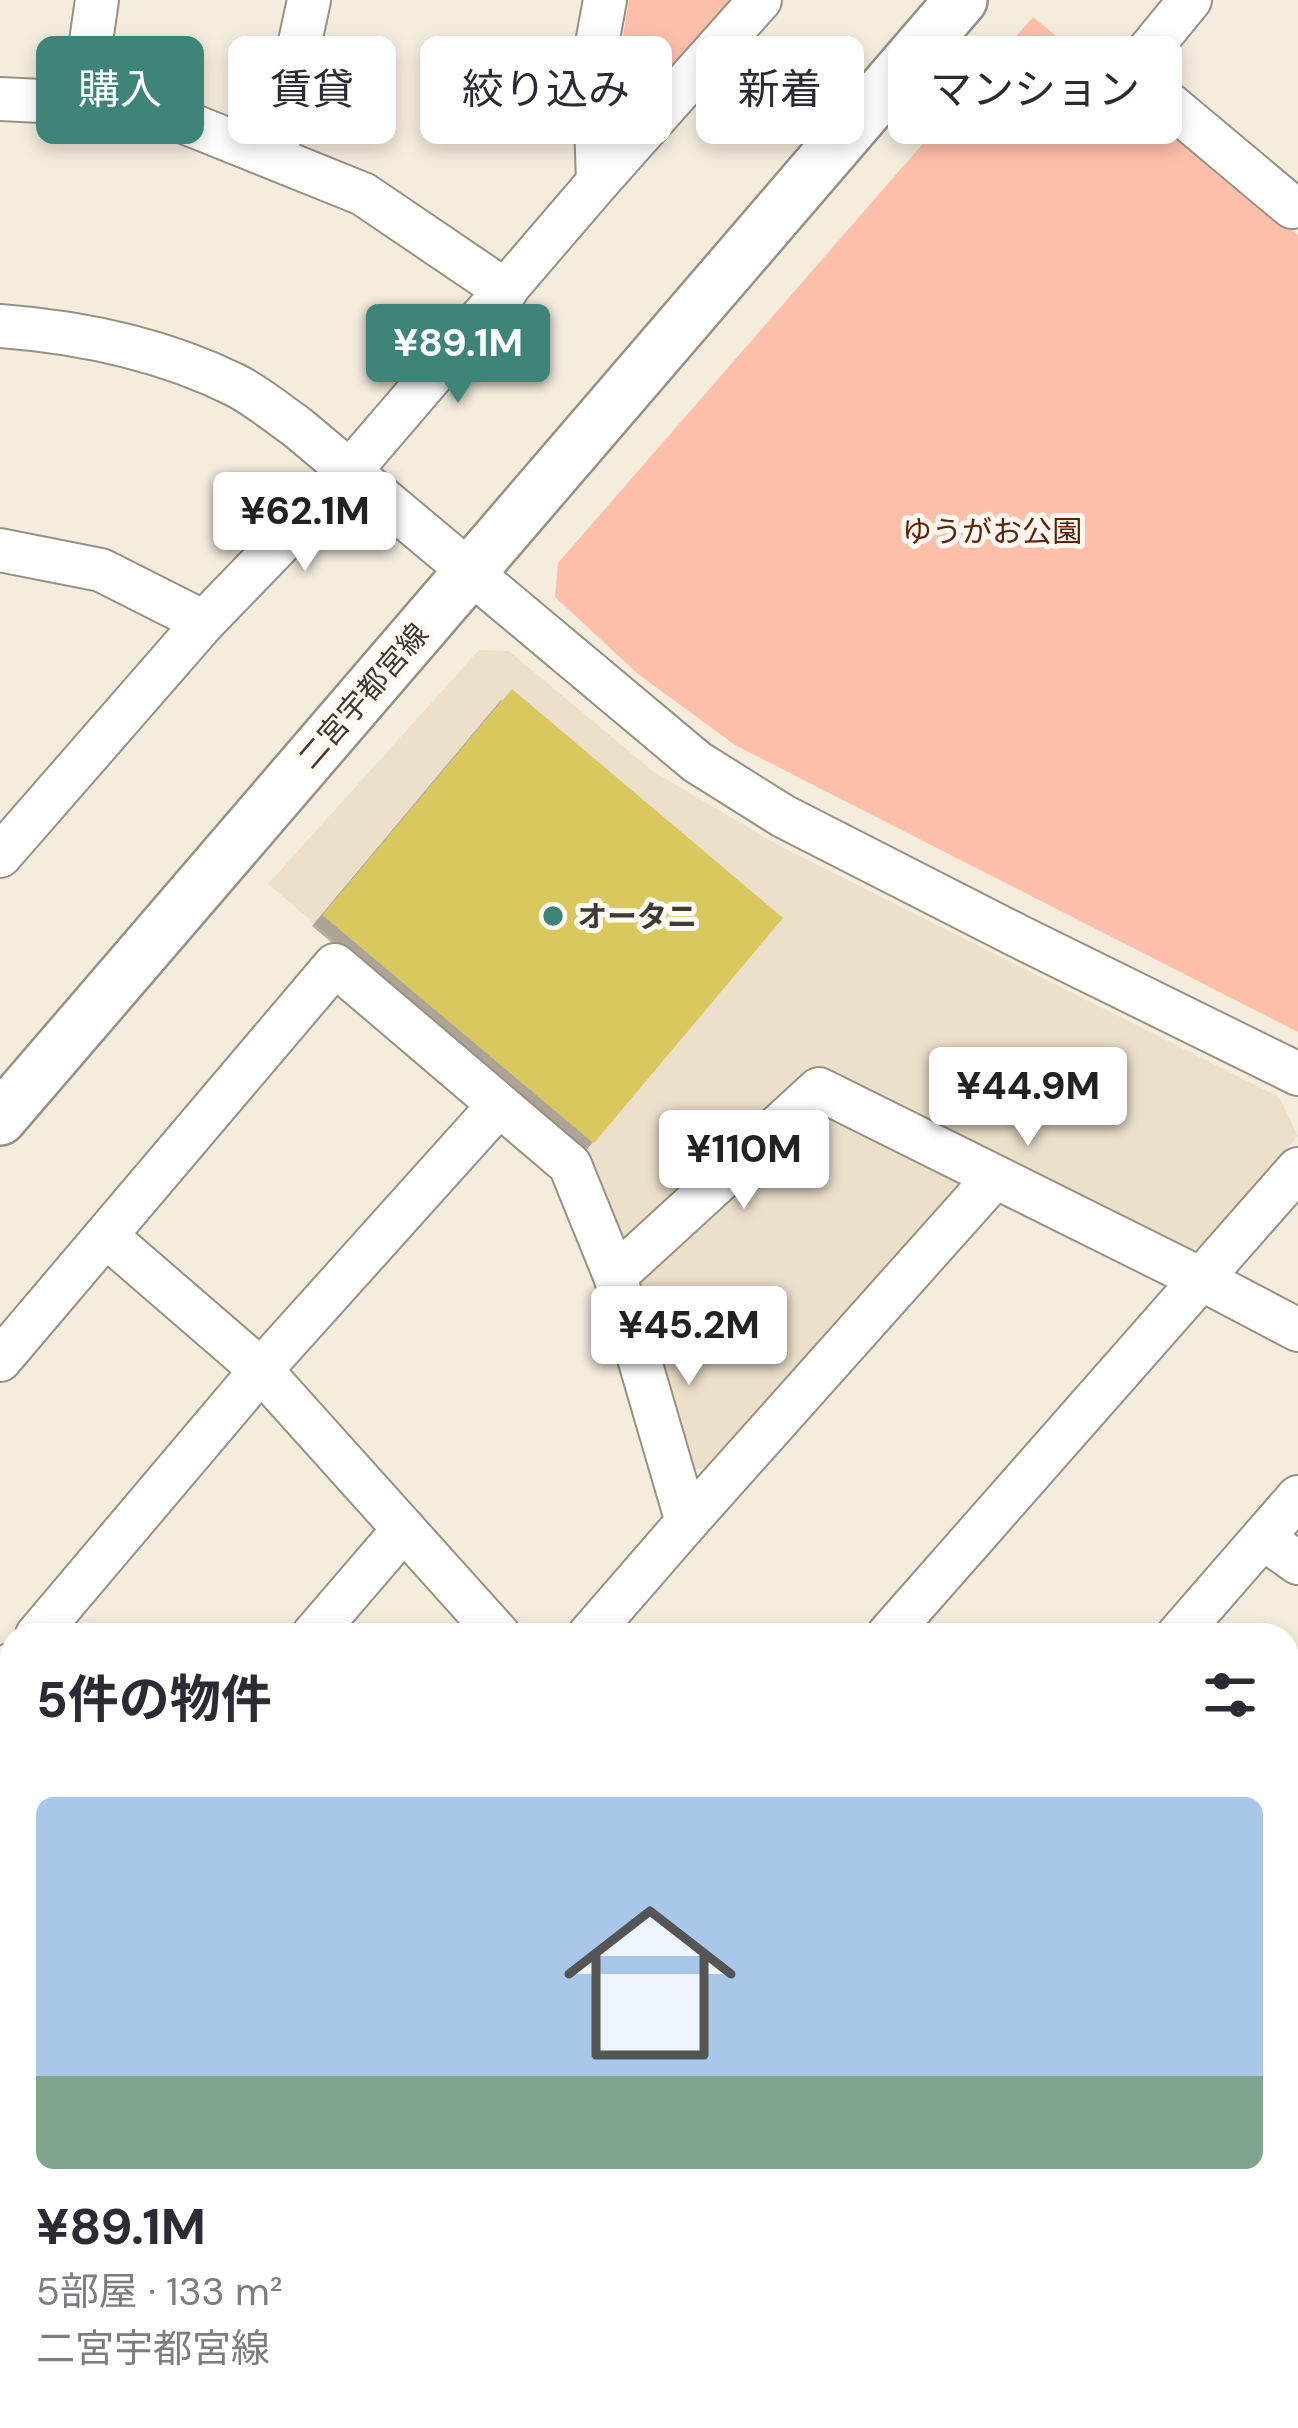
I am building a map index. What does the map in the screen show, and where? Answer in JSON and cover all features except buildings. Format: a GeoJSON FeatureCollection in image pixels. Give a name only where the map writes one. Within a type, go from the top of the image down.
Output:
{"type":"FeatureCollection","features":[{"type":"Feature","properties":{"kind":"main road","name":"二宮宇都宮線"},"geometry":{"type":"LineString","coordinates":[[0,1119],[961,0]]}},
{"type":"Feature","properties":{"kind":"street"},"geometry":{"type":"LineString","coordinates":[[92,36],[97,0]]}},
{"type":"Feature","properties":{"kind":"street"},"geometry":{"type":"LineString","coordinates":[[275,158],[309,0]]}},
{"type":"Feature","properties":{"kind":"street"},"geometry":{"type":"LineString","coordinates":[[598,182],[594,60],[605,0]]}},
{"type":"Feature","properties":{"kind":"street"},"geometry":{"type":"LineString","coordinates":[[0,856],[204,622],[350,471],[760,0]]}},
{"type":"Feature","properties":{"kind":"street"},"geometry":{"type":"LineString","coordinates":[[1190,0],[1131,72],[1296,207]]}},
{"type":"Feature","properties":{"kind":"street"},"geometry":{"type":"LineString","coordinates":[[0,99],[36,101]]}},
{"type":"Feature","properties":{"kind":"street"},"geometry":{"type":"LineString","coordinates":[[204,130],[363,194],[506,291]]}},
{"type":"Feature","properties":{"kind":"street"},"geometry":{"type":"LineString","coordinates":[[0,326],[121,344],[187,363],[240,387],[297,427],[697,762],[783,816],[1298,1073]]}},
{"type":"Feature","properties":{"kind":"street"},"geometry":{"type":"LineString","coordinates":[[0,550],[101,570],[204,622]]}},
{"type":"Feature","properties":{"kind":"street"},"geometry":{"type":"LineString","coordinates":[[0,1360],[335,965],[570,1166],[616,1276],[687,1522]]}},
{"type":"Feature","properties":{"kind":"street"},"geometry":{"type":"LineString","coordinates":[[616,1276],[820,1090],[1298,1330]]}},
{"type":"Feature","properties":{"kind":"street"},"geometry":{"type":"LineString","coordinates":[[47,1623],[261,1370],[499,1105]]}},
{"type":"Feature","properties":{"kind":"street"},"geometry":{"type":"LineString","coordinates":[[899,1623],[1298,1169]]}},
{"type":"Feature","properties":{"kind":"street"},"geometry":{"type":"LineString","coordinates":[[599,1623],[995,1177]]}},
{"type":"Feature","properties":{"kind":"street"},"geometry":{"type":"LineString","coordinates":[[106,1236],[261,1370],[488,1623]]}},
{"type":"Feature","properties":{"kind":"street"},"geometry":{"type":"LineString","coordinates":[[1188,1623],[1298,1497]]}},
{"type":"Feature","properties":{"kind":"street"},"geometry":{"type":"LineString","coordinates":[[323,1623],[404,1529]]}},
{"type":"Feature","properties":{"kind":"street"},"geometry":{"type":"LineString","coordinates":[[1262,1538],[1298,1563]]}},
{"type":"Feature","properties":{"kind":"shaded area"},"geometry":{"type":"Polygon","coordinates":[[[479,650],[509,651],[654,772],[778,845],[1279,1097],[1298,1136],[1201,1246],[1185,1250],[994,1150],[717,1468],[691,1469],[586,1155],[268,884],[479,650]]]}},
{"type":"Feature","properties":{"kind":"green space"},"geometry":{"type":"Polygon","coordinates":[[[629,0],[733,0],[702,36],[696,36],[696,43],[672,70],[672,36],[623,36],[629,0]]]}},
{"type":"Feature","properties":{"kind":"green space","name":"ゆうがお公園"},"geometry":{"type":"Polygon","coordinates":[[[1033,17],[1056,36],[1016,36],[1033,17]]]}},
{"type":"Feature","properties":{"kind":"green space","name":"ゆうがお公園"},"geometry":{"type":"Polygon","coordinates":[[[1182,140],[1298,235],[1298,1032],[735,745],[638,674],[555,597],[558,563],[923,144],[1182,144],[1182,140]]]}},
{"type":"Feature","properties":{"kind":"place","name":"オータニ"},"geometry":{"type":"Point","coordinates":[553,916]}}]}
